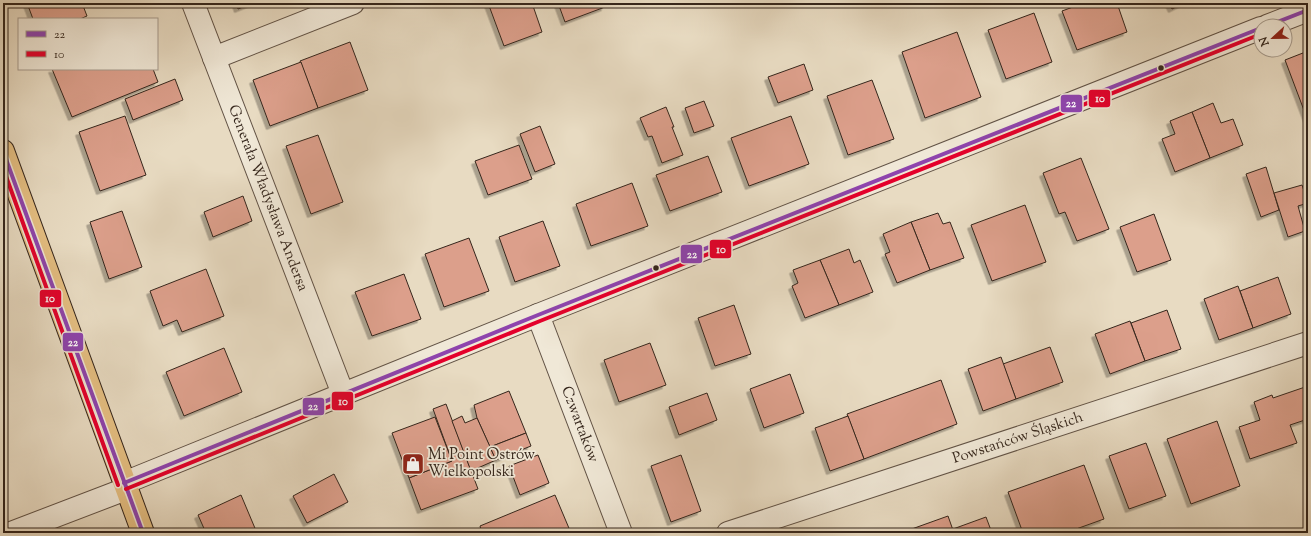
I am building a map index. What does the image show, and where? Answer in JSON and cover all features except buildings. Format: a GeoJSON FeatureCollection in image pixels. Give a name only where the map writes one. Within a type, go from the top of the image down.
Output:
{"type":"FeatureCollection","features":[{"type":"Feature","properties":{"kind":"main road"},"geometry":{"type":"LineString","coordinates":[[3,151],[143,533]]}},
{"type":"Feature","properties":{"kind":"street","name":"Generała Władysława Andersa"},"geometry":{"type":"LineString","coordinates":[[194,3],[342,394]]}},
{"type":"Feature","properties":{"kind":"street"},"geometry":{"type":"LineString","coordinates":[[214,58],[353,3]]}},
{"type":"Feature","properties":{"kind":"street"},"geometry":{"type":"LineString","coordinates":[[1287,18],[1308,10]]}},
{"type":"Feature","properties":{"kind":"street"},"geometry":{"type":"LineString","coordinates":[[11,533],[342,394],[1253,31]]}},
{"type":"Feature","properties":{"kind":"street","name":"Czwartaków"},"geometry":{"type":"LineString","coordinates":[[538,316],[621,533]]}},
{"type":"Feature","properties":{"kind":"street","name":"Powstańców Śląskich"},"geometry":{"type":"LineString","coordinates":[[728,533],[1308,343]]}},
{"type":"Feature","properties":{"kind":"transit line","name":"22"},"geometry":{"type":"LineString","coordinates":[[1288,18],[1308,10]]}},
{"type":"Feature","properties":{"kind":"transit line","name":"22"},"geometry":{"type":"LineString","coordinates":[[124,483],[538,315],[1253,31]]}},
{"type":"Feature","properties":{"kind":"transit line","name":"10"},"geometry":{"type":"LineString","coordinates":[[126,489],[540,321],[1253,37]]}},
{"type":"Feature","properties":{"kind":"transit line","name":"22"},"geometry":{"type":"LineString","coordinates":[[3,151],[143,533]]}},
{"type":"Feature","properties":{"kind":"transit line","name":"10"},"geometry":{"type":"LineString","coordinates":[[3,168],[118,485]]}},
{"type":"Feature","properties":{"kind":"place","name":"Mi Point Ostrów Wielkopolski"},"geometry":{"type":"Point","coordinates":[413,464]}}]}
